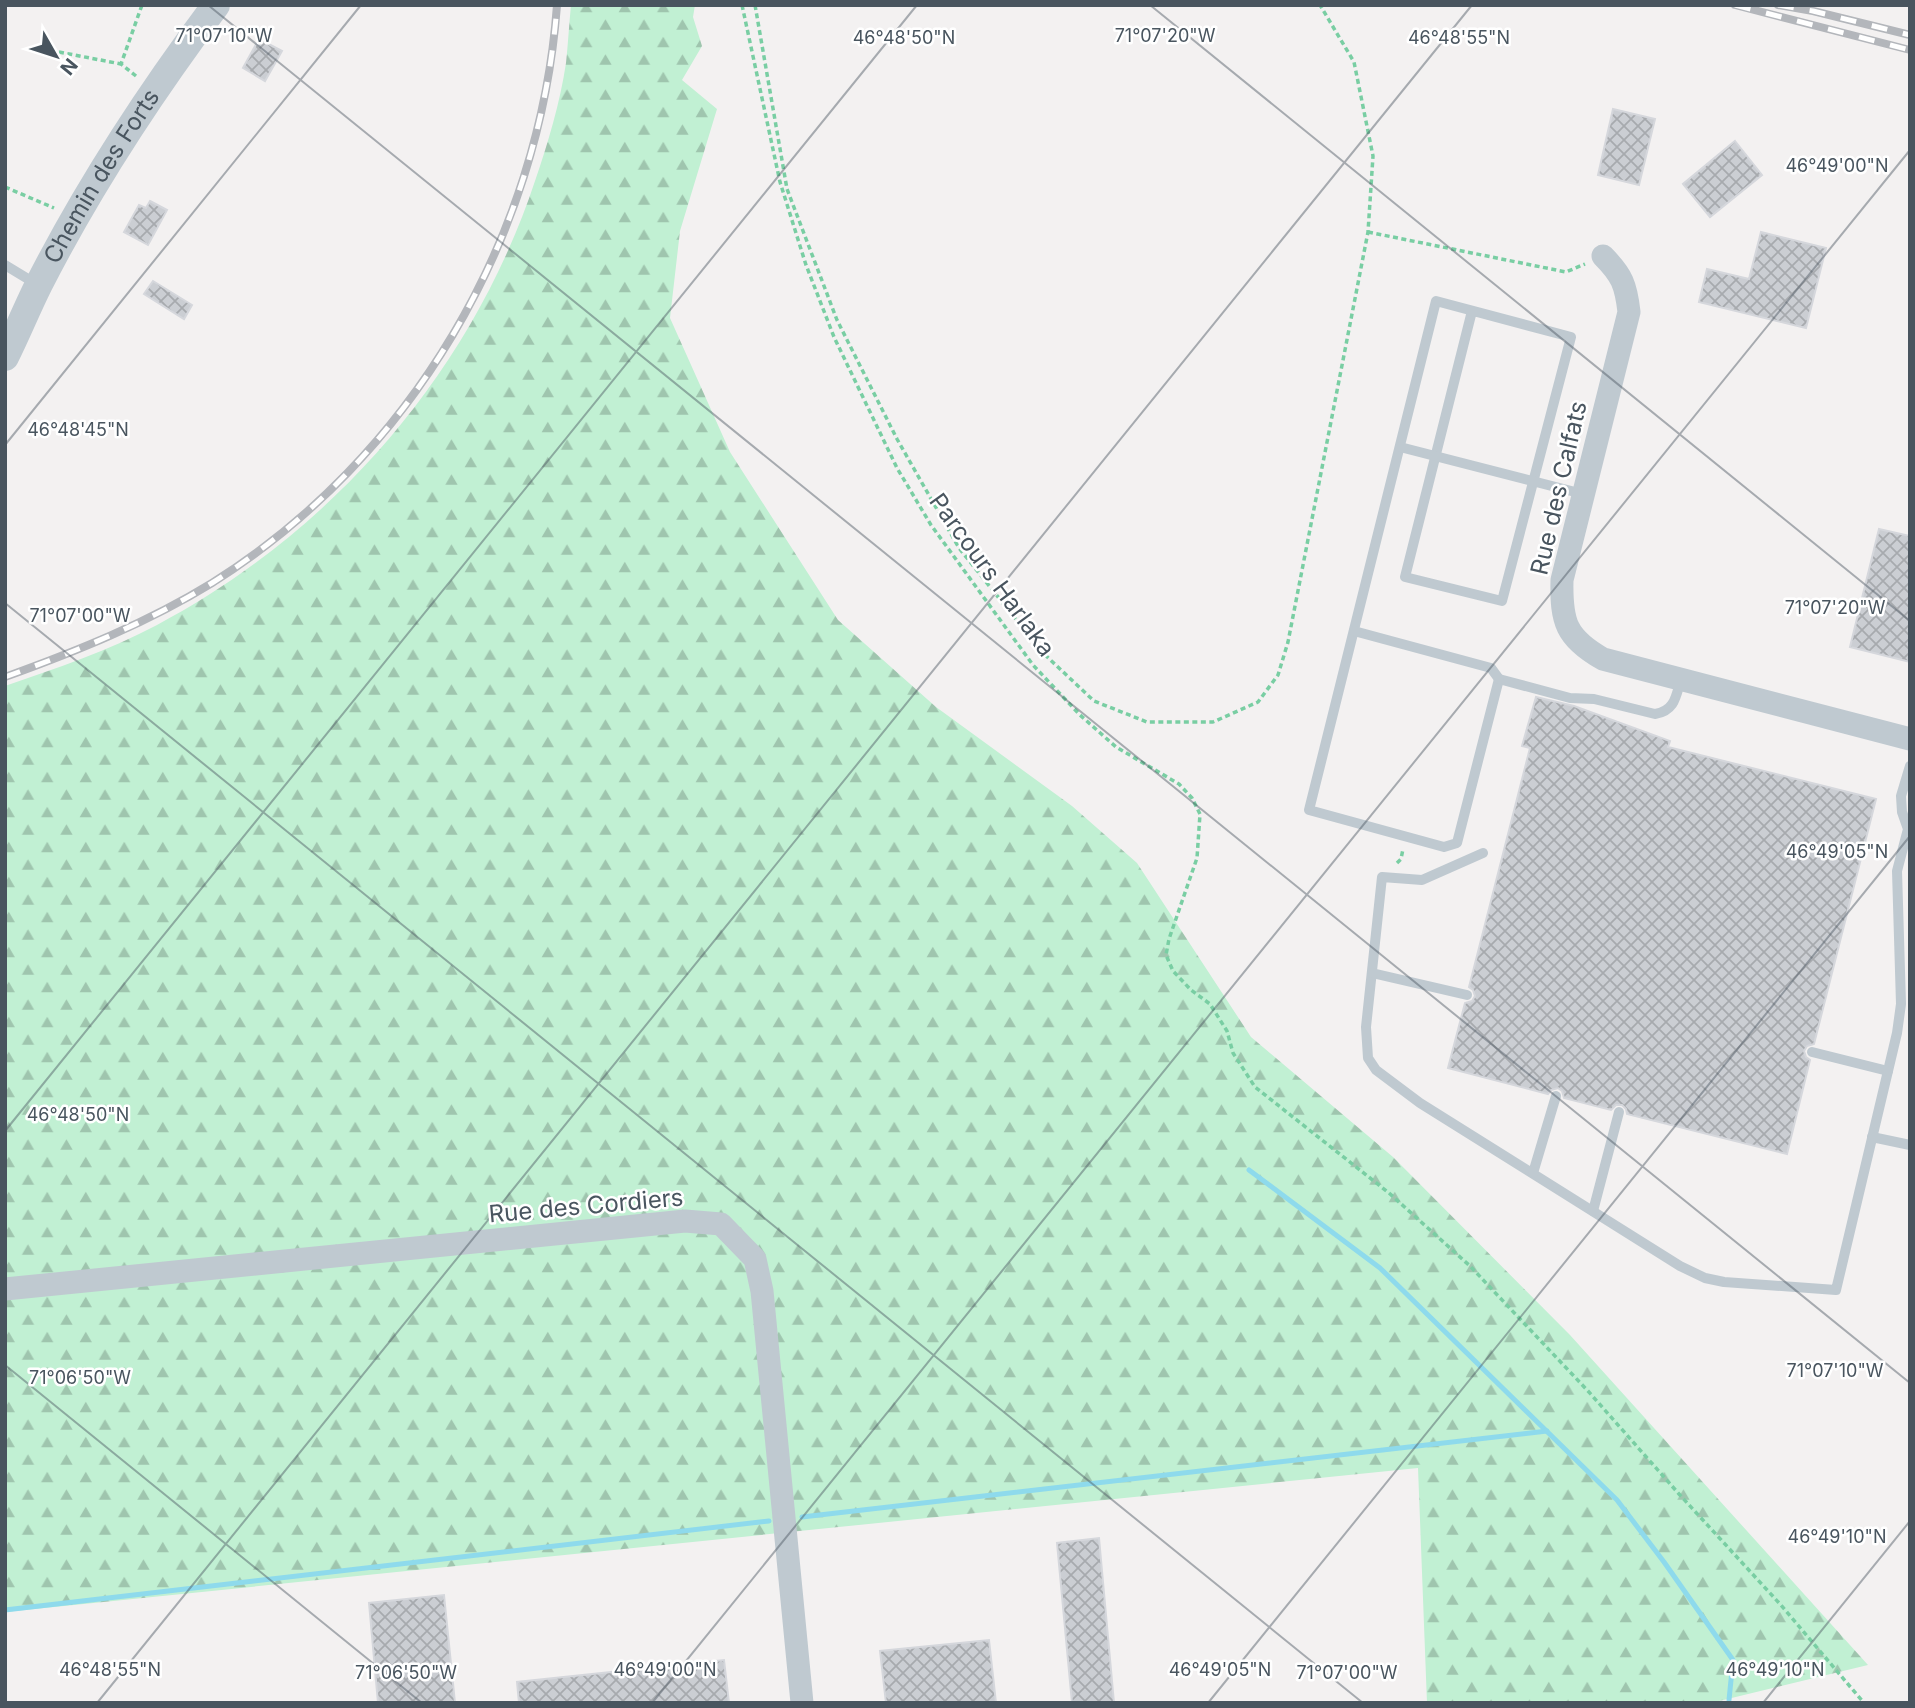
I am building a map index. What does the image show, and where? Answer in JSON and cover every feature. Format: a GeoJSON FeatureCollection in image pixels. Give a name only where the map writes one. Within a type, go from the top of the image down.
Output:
{"type":"FeatureCollection","features":[{"type":"Feature","properties":{"kind":"street","name":"Chemin des Forts"},"geometry":{"type":"LineString","coordinates":[[5,357],[38,285],[91,189],[155,89],[216,5]]}},
{"type":"Feature","properties":{"kind":"street","name":"Rue des Calfats"},"geometry":{"type":"LineString","coordinates":[[1603,256],[1619,272],[1627,292],[1629,312],[1562,580],[1561,603],[1569,632],[1582,647],[1603,659],[1910,739]]}},
{"type":"Feature","properties":{"kind":"street","name":"Rue des Cordiers"},"geometry":{"type":"LineString","coordinates":[[5,1289],[685,1221],[721,1224],[755,1259],[762,1291],[802,1703]]}},
{"type":"Feature","properties":{"kind":"lane"},"geometry":{"type":"LineString","coordinates":[[5,265],[38,285]]}},
{"type":"Feature","properties":{"kind":"lane"},"geometry":{"type":"LineString","coordinates":[[1472,311],[1405,577],[1503,601],[1571,337],[1472,311],[1436,302],[1309,810],[1444,847],[1457,843],[1499,679]]}},
{"type":"Feature","properties":{"kind":"lane"},"geometry":{"type":"LineString","coordinates":[[1400,447],[1583,494]]}},
{"type":"Feature","properties":{"kind":"lane"},"geometry":{"type":"LineString","coordinates":[[1354,631],[1491,668],[1499,679],[1570,698],[1594,699],[1655,714],[1671,707],[1681,679]]}},
{"type":"Feature","properties":{"kind":"lane"},"geometry":{"type":"LineString","coordinates":[[1483,853],[1422,880],[1382,877],[1366,1045],[1368,1058],[1376,1070],[1420,1104],[1680,1266],[1705,1278],[1724,1283],[1836,1290],[1888,1071],[1901,1004],[1897,871],[1908,829],[1902,812],[1901,796],[1910,766]]}},
{"type":"Feature","properties":{"kind":"lane"},"geometry":{"type":"LineString","coordinates":[[1372,973],[1467,995]]}},
{"type":"Feature","properties":{"kind":"lane"},"geometry":{"type":"LineString","coordinates":[[1812,1052],[1888,1071]]}},
{"type":"Feature","properties":{"kind":"lane"},"geometry":{"type":"LineString","coordinates":[[1533,1173],[1556,1096]]}},
{"type":"Feature","properties":{"kind":"lane"},"geometry":{"type":"LineString","coordinates":[[1593,1211],[1619,1112]]}},
{"type":"Feature","properties":{"kind":"lane"},"geometry":{"type":"LineString","coordinates":[[1872,1137],[1910,1145]]}},
{"type":"Feature","properties":{"kind":"path"},"geometry":{"type":"LineString","coordinates":[[121,64],[142,5]]}},
{"type":"Feature","properties":{"kind":"path","name":"Parcours Harlaka"},"geometry":{"type":"LineString","coordinates":[[742,5],[780,182],[806,265],[834,337],[897,468],[931,525],[1033,665],[1080,715],[1116,747],[1180,784],[1192,798],[1200,814],[1197,858],[1166,955],[1173,971],[1210,1004],[1227,1031],[1233,1053],[1255,1087],[1389,1193],[1470,1266],[1588,1391],[1780,1604],[1864,1703]]}},
{"type":"Feature","properties":{"kind":"path"},"geometry":{"type":"LineString","coordinates":[[755,5],[787,189],[836,320],[897,439],[959,548],[1042,652],[1094,701],[1147,722],[1213,722],[1258,702],[1278,675],[1290,629],[1368,232],[1373,156],[1354,62],[1320,5]]}},
{"type":"Feature","properties":{"kind":"path"},"geometry":{"type":"LineString","coordinates":[[59,52],[121,64],[155,89]]}},
{"type":"Feature","properties":{"kind":"path"},"geometry":{"type":"LineString","coordinates":[[5,187],[76,217]]}},
{"type":"Feature","properties":{"kind":"path"},"geometry":{"type":"LineString","coordinates":[[1368,232],[1566,272],[1603,256]]}},
{"type":"Feature","properties":{"kind":"green space"},"geometry":{"type":"Polygon","coordinates":[[[571,5],[695,5],[693,17],[702,46],[682,80],[717,109],[680,231],[670,318],[730,452],[838,620],[936,707],[1072,806],[1137,863],[1251,1037],[1393,1157],[1570,1335],[1868,1665],[1711,1703],[1427,1703],[1418,1468],[5,1612],[5,686],[120,643],[157,625],[221,587],[282,543],[338,493],[389,439],[434,380],[474,317],[508,251],[535,181],[557,108],[566,63],[571,5]]]}},
{"type":"Feature","properties":{"kind":"building"},"geometry":{"type":"Polygon","coordinates":[[[259,39],[282,51],[265,81],[243,68],[259,39]]]}},
{"type":"Feature","properties":{"kind":"building"},"geometry":{"type":"Polygon","coordinates":[[[1613,109],[1655,119],[1639,185],[1598,175],[1613,109]]]}},
{"type":"Feature","properties":{"kind":"building"},"geometry":{"type":"Polygon","coordinates":[[[1735,141],[1762,175],[1710,217],[1683,184],[1735,141]]]}},
{"type":"Feature","properties":{"kind":"building"},"geometry":{"type":"Polygon","coordinates":[[[150,201],[167,210],[148,245],[124,232],[139,205],[146,208],[150,201]]]}},
{"type":"Feature","properties":{"kind":"building"},"geometry":{"type":"Polygon","coordinates":[[[1761,232],[1826,248],[1806,328],[1699,302],[1707,269],[1749,279],[1761,232]]]}},
{"type":"Feature","properties":{"kind":"building"},"geometry":{"type":"Polygon","coordinates":[[[153,281],[192,305],[184,319],[144,294],[153,281]]]}},
{"type":"Feature","properties":{"kind":"building"},"geometry":{"type":"Polygon","coordinates":[[[1879,529],[1910,536],[1910,662],[1850,647],[1879,529]]]}},
{"type":"Feature","properties":{"kind":"building"},"geometry":{"type":"Polygon","coordinates":[[[1536,697],[1574,706],[1670,741],[1668,747],[1876,799],[1814,1044],[1807,1046],[1804,1051],[1810,1060],[1787,1154],[1627,1114],[1622,1105],[1616,1105],[1611,1110],[1564,1098],[1558,1088],[1548,1094],[1448,1068],[1465,1003],[1472,1001],[1475,996],[1469,987],[1530,748],[1522,746],[1536,697]]]}},
{"type":"Feature","properties":{"kind":"building"},"geometry":{"type":"Polygon","coordinates":[[[1099,1538],[1114,1703],[1072,1703],[1057,1543],[1099,1538]]]}},
{"type":"Feature","properties":{"kind":"building"},"geometry":{"type":"Polygon","coordinates":[[[444,1595],[455,1703],[378,1703],[369,1603],[444,1595]]]}},
{"type":"Feature","properties":{"kind":"building"},"geometry":{"type":"Polygon","coordinates":[[[989,1640],[996,1703],[886,1703],[880,1651],[989,1640]]]}},
{"type":"Feature","properties":{"kind":"building"},"geometry":{"type":"Polygon","coordinates":[[[724,1660],[729,1703],[519,1703],[517,1682],[724,1660]]]}},
{"type":"Feature","properties":{"kind":"waterway"},"geometry":{"type":"LineString","coordinates":[[1249,1170],[1380,1268],[1617,1500],[1733,1660],[1729,1700]]}},
{"type":"Feature","properties":{"kind":"waterway"},"geometry":{"type":"LineString","coordinates":[[802,1517],[1547,1431]]}},
{"type":"Feature","properties":{"kind":"waterway"},"geometry":{"type":"LineString","coordinates":[[5,1610],[769,1521]]}},
{"type":"Feature","properties":{"kind":"railway"},"geometry":{"type":"LineString","coordinates":[[5,677],[111,635],[212,583],[283,532],[347,473],[404,407],[453,335],[493,258],[524,176],[545,92],[557,5]]}},
{"type":"Feature","properties":{"kind":"railway"},"geometry":{"type":"LineString","coordinates":[[1735,5],[1910,50]]}},
{"type":"Feature","properties":{"kind":"railway"},"geometry":{"type":"LineString","coordinates":[[1778,5],[1910,35]]}}]}
